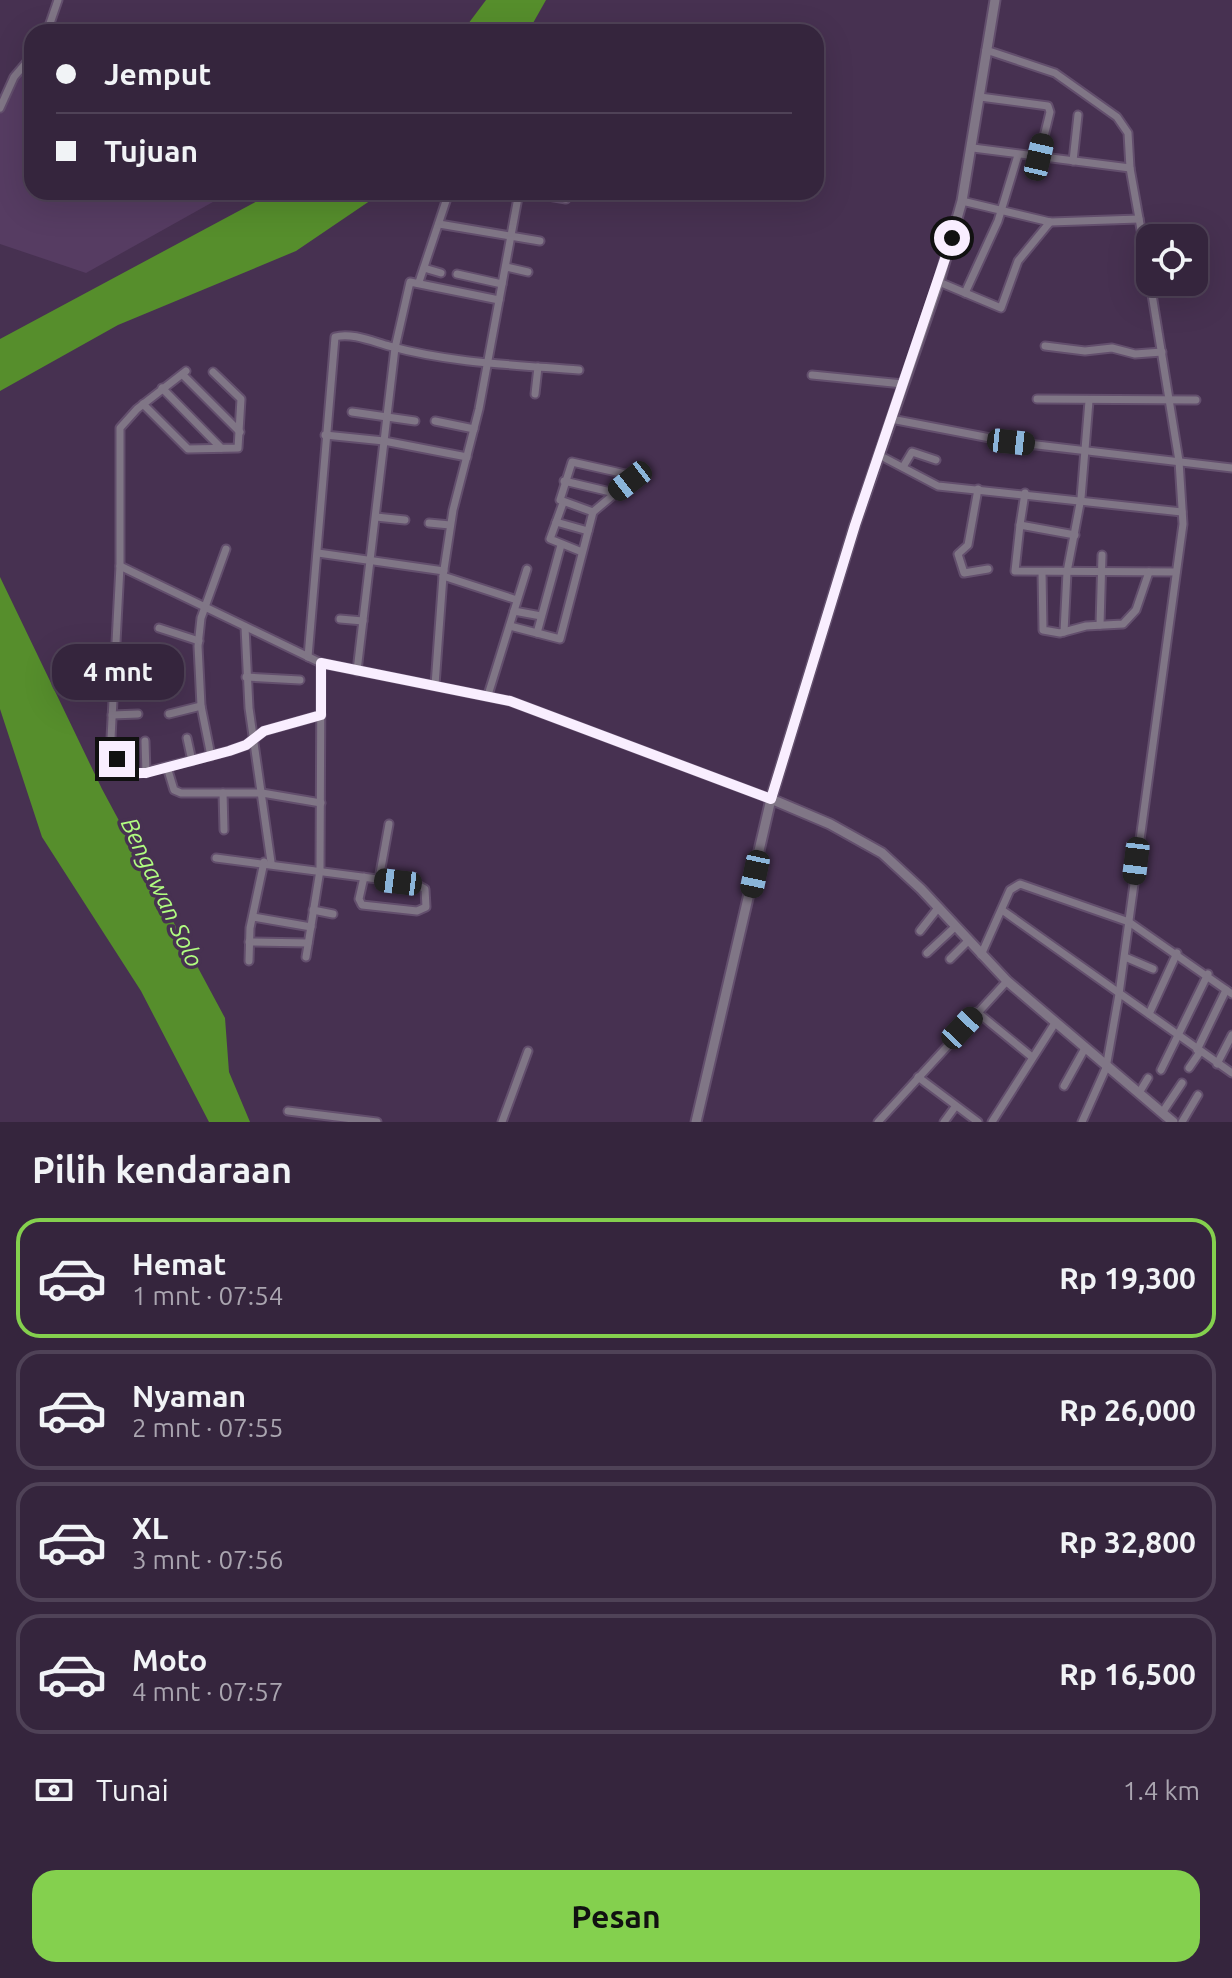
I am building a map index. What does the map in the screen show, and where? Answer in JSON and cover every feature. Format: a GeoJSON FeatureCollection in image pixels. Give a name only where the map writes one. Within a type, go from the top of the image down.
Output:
{"type":"FeatureCollection","features":[{"type":"Feature","properties":{"kind":"street"},"geometry":{"type":"LineString","coordinates":[[50,24],[58,0]]}},
{"type":"Feature","properties":{"kind":"street"},"geometry":{"type":"LineString","coordinates":[[696,1122],[771,799],[879,455],[939,282],[962,201],[995,0]]}},
{"type":"Feature","properties":{"kind":"street"},"geometry":{"type":"LineString","coordinates":[[986,50],[1048,69],[1110,111],[1126,127],[1140,224]]}},
{"type":"Feature","properties":{"kind":"street"},"geometry":{"type":"LineString","coordinates":[[0,108],[14,77],[24,65]]}},
{"type":"Feature","properties":{"kind":"street"},"geometry":{"type":"LineString","coordinates":[[980,97],[1048,107],[1039,157]]}},
{"type":"Feature","properties":{"kind":"street"},"geometry":{"type":"LineString","coordinates":[[1073,161],[1078,115]]}},
{"type":"Feature","properties":{"kind":"street"},"geometry":{"type":"LineString","coordinates":[[973,148],[1130,168]]}},
{"type":"Feature","properties":{"kind":"street"},"geometry":{"type":"LineString","coordinates":[[965,293],[1002,209],[1018,155]]}},
{"type":"Feature","properties":{"kind":"street"},"geometry":{"type":"LineString","coordinates":[[419,282],[446,200]]}},
{"type":"Feature","properties":{"kind":"street"},"geometry":{"type":"LineString","coordinates":[[435,685],[443,573],[450,525],[474,429],[517,200]]}},
{"type":"Feature","properties":{"kind":"street"},"geometry":{"type":"LineString","coordinates":[[962,201],[1050,222],[1139,219]]}},
{"type":"Feature","properties":{"kind":"street"},"geometry":{"type":"LineString","coordinates":[[939,282],[1001,308],[1018,261],[1050,222]]}},
{"type":"Feature","properties":{"kind":"street"},"geometry":{"type":"LineString","coordinates":[[439,224],[540,241]]}},
{"type":"Feature","properties":{"kind":"street"},"geometry":{"type":"LineString","coordinates":[[506,267],[528,272]]}},
{"type":"Feature","properties":{"kind":"street"},"geometry":{"type":"LineString","coordinates":[[424,268],[441,273]]}},
{"type":"Feature","properties":{"kind":"street"},"geometry":{"type":"LineString","coordinates":[[457,274],[502,284]]}},
{"type":"Feature","properties":{"kind":"street"},"geometry":{"type":"LineString","coordinates":[[357,671],[395,348],[410,282],[499,300]]}},
{"type":"Feature","properties":{"kind":"street"},"geometry":{"type":"LineString","coordinates":[[1082,1122],[1106,1068],[1119,994],[1182,512],[1179,461],[1153,296]]}},
{"type":"Feature","properties":{"kind":"street"},"geometry":{"type":"LineString","coordinates":[[308,657],[335,337],[346,336],[395,348],[487,363],[579,370]]}},
{"type":"Feature","properties":{"kind":"street"},"geometry":{"type":"LineString","coordinates":[[1045,346],[1085,351],[1115,348],[1135,354],[1162,352]]}},
{"type":"Feature","properties":{"kind":"street"},"geometry":{"type":"LineString","coordinates":[[535,394],[538,367]]}},
{"type":"Feature","properties":{"kind":"street"},"geometry":{"type":"LineString","coordinates":[[140,407],[188,449],[238,448],[241,399],[213,372]]}},
{"type":"Feature","properties":{"kind":"street"},"geometry":{"type":"LineString","coordinates":[[240,432],[184,373],[140,407],[119,432],[120,566],[112,744],[117,759],[128,773],[146,773],[246,745],[264,731],[321,715]]}},
{"type":"Feature","properties":{"kind":"street"},"geometry":{"type":"LineString","coordinates":[[812,375],[903,384]]}},
{"type":"Feature","properties":{"kind":"street"},"geometry":{"type":"LineString","coordinates":[[162,388],[221,448]]}},
{"type":"Feature","properties":{"kind":"street"},"geometry":{"type":"LineString","coordinates":[[1037,399],[1196,400]]}},
{"type":"Feature","properties":{"kind":"street"},"geometry":{"type":"LineString","coordinates":[[1064,632],[1067,572],[1081,498],[1089,401]]}},
{"type":"Feature","properties":{"kind":"street"},"geometry":{"type":"LineString","coordinates":[[352,412],[415,421]]}},
{"type":"Feature","properties":{"kind":"street"},"geometry":{"type":"LineString","coordinates":[[891,419],[1011,442],[1232,468]]}},
{"type":"Feature","properties":{"kind":"street"},"geometry":{"type":"LineString","coordinates":[[435,421],[474,429]]}},
{"type":"Feature","properties":{"kind":"street"},"geometry":{"type":"LineString","coordinates":[[325,435],[384,441],[467,457]]}},
{"type":"Feature","properties":{"kind":"street"},"geometry":{"type":"LineString","coordinates":[[903,467],[911,452],[936,460]]}},
{"type":"Feature","properties":{"kind":"street"},"geometry":{"type":"LineString","coordinates":[[879,455],[933,484],[1081,498],[1182,512]]}},
{"type":"Feature","properties":{"kind":"street"},"geometry":{"type":"LineString","coordinates":[[510,626],[560,639],[593,512],[630,481],[630,475],[572,462],[559,496],[563,503],[593,512]]}},
{"type":"Feature","properties":{"kind":"street"},"geometry":{"type":"LineString","coordinates":[[564,481],[615,493]]}},
{"type":"Feature","properties":{"kind":"street"},"geometry":{"type":"LineString","coordinates":[[978,489],[968,545],[958,554],[964,573],[988,569]]}},
{"type":"Feature","properties":{"kind":"street"},"geometry":{"type":"LineString","coordinates":[[1025,493],[1015,571],[1176,572]]}},
{"type":"Feature","properties":{"kind":"street"},"geometry":{"type":"LineString","coordinates":[[563,503],[550,539],[582,552]]}},
{"type":"Feature","properties":{"kind":"street"},"geometry":{"type":"LineString","coordinates":[[376,517],[405,520]]}},
{"type":"Feature","properties":{"kind":"street"},"geometry":{"type":"LineString","coordinates":[[556,522],[588,531]]}},
{"type":"Feature","properties":{"kind":"street"},"geometry":{"type":"LineString","coordinates":[[429,523],[450,525]]}},
{"type":"Feature","properties":{"kind":"street"},"geometry":{"type":"LineString","coordinates":[[1020,525],[1075,535]]}},
{"type":"Feature","properties":{"kind":"street"},"geometry":{"type":"LineString","coordinates":[[537,633],[561,545]]}},
{"type":"Feature","properties":{"kind":"street"},"geometry":{"type":"LineString","coordinates":[[211,756],[201,706],[199,641],[205,606],[226,549]]}},
{"type":"Feature","properties":{"kind":"street"},"geometry":{"type":"LineString","coordinates":[[318,553],[443,573],[517,600]]}},
{"type":"Feature","properties":{"kind":"street"},"geometry":{"type":"LineString","coordinates":[[1100,625],[1102,555]]}},
{"type":"Feature","properties":{"kind":"street"},"geometry":{"type":"LineString","coordinates":[[120,566],[321,663],[488,695],[591,729],[830,824],[882,853],[1007,981],[1084,1050],[1173,1122]]}},
{"type":"Feature","properties":{"kind":"street"},"geometry":{"type":"LineString","coordinates":[[488,695],[527,569]]}},
{"type":"Feature","properties":{"kind":"street"},"geometry":{"type":"LineString","coordinates":[[1042,572],[1043,630],[1064,632],[1100,625],[1120,625],[1130,618],[1149,572]]}},
{"type":"Feature","properties":{"kind":"street"},"geometry":{"type":"LineString","coordinates":[[514,611],[541,616]]}},
{"type":"Feature","properties":{"kind":"street"},"geometry":{"type":"LineString","coordinates":[[340,619],[363,621]]}},
{"type":"Feature","properties":{"kind":"street"},"geometry":{"type":"LineString","coordinates":[[245,627],[246,677],[262,793],[267,862],[253,917],[249,961]]}},
{"type":"Feature","properties":{"kind":"street"},"geometry":{"type":"LineString","coordinates":[[159,628],[199,641]]}},
{"type":"Feature","properties":{"kind":"street"},"geometry":{"type":"LineString","coordinates":[[306,957],[320,870],[321,663]]}},
{"type":"Feature","properties":{"kind":"street"},"geometry":{"type":"LineString","coordinates":[[246,677],[300,680]]}},
{"type":"Feature","properties":{"kind":"street"},"geometry":{"type":"LineString","coordinates":[[169,714],[201,706]]}},
{"type":"Feature","properties":{"kind":"street"},"geometry":{"type":"LineString","coordinates":[[112,715],[138,714]]}},
{"type":"Feature","properties":{"kind":"street"},"geometry":{"type":"LineString","coordinates":[[187,738],[192,761]]}},
{"type":"Feature","properties":{"kind":"street"},"geometry":{"type":"LineString","coordinates":[[145,741],[146,773]]}},
{"type":"Feature","properties":{"kind":"street"},"geometry":{"type":"LineString","coordinates":[[167,767],[176,792],[262,793],[321,803]]}},
{"type":"Feature","properties":{"kind":"street"},"geometry":{"type":"LineString","coordinates":[[223,793],[224,830]]}},
{"type":"Feature","properties":{"kind":"street"},"geometry":{"type":"LineString","coordinates":[[379,879],[389,824]]}},
{"type":"Feature","properties":{"kind":"street"},"geometry":{"type":"LineString","coordinates":[[216,858],[267,862],[379,879],[425,887],[426,907],[417,911],[362,905],[359,902],[364,877]]}},
{"type":"Feature","properties":{"kind":"street"},"geometry":{"type":"LineString","coordinates":[[981,955],[1011,887],[1020,884],[1129,922],[1208,974],[1229,992],[1189,1068]]}},
{"type":"Feature","properties":{"kind":"street"},"geometry":{"type":"LineString","coordinates":[[920,931],[938,908]]}},
{"type":"Feature","properties":{"kind":"street"},"geometry":{"type":"LineString","coordinates":[[313,910],[333,914]]}},
{"type":"Feature","properties":{"kind":"street"},"geometry":{"type":"LineString","coordinates":[[1002,910],[1232,1073]]}},
{"type":"Feature","properties":{"kind":"street"},"geometry":{"type":"LineString","coordinates":[[253,917],[311,927]]}},
{"type":"Feature","properties":{"kind":"street"},"geometry":{"type":"LineString","coordinates":[[927,953],[956,926]]}},
{"type":"Feature","properties":{"kind":"street"},"geometry":{"type":"LineString","coordinates":[[950,959],[969,940]]}},
{"type":"Feature","properties":{"kind":"street"},"geometry":{"type":"LineString","coordinates":[[249,942],[308,943]]}},
{"type":"Feature","properties":{"kind":"street"},"geometry":{"type":"LineString","coordinates":[[1149,1014],[1177,953]]}},
{"type":"Feature","properties":{"kind":"street"},"geometry":{"type":"LineString","coordinates":[[1125,957],[1153,969]]}},
{"type":"Feature","properties":{"kind":"street"},"geometry":{"type":"LineString","coordinates":[[1161,1070],[1208,974]]}},
{"type":"Feature","properties":{"kind":"street"},"geometry":{"type":"LineString","coordinates":[[878,1122],[1007,981]]}},
{"type":"Feature","properties":{"kind":"street"},"geometry":{"type":"LineString","coordinates":[[977,1012],[1032,1057]]}},
{"type":"Feature","properties":{"kind":"street"},"geometry":{"type":"LineString","coordinates":[[992,1122],[1055,1023]]}},
{"type":"Feature","properties":{"kind":"street"},"geometry":{"type":"LineString","coordinates":[[1217,1064],[1232,1035]]}},
{"type":"Feature","properties":{"kind":"street"},"geometry":{"type":"LineString","coordinates":[[1064,1086],[1084,1050]]}},
{"type":"Feature","properties":{"kind":"street"},"geometry":{"type":"LineString","coordinates":[[502,1122],[528,1051]]}},
{"type":"Feature","properties":{"kind":"street"},"geometry":{"type":"LineString","coordinates":[[918,1077],[978,1122]]}},
{"type":"Feature","properties":{"kind":"street"},"geometry":{"type":"LineString","coordinates":[[1139,1093],[1148,1078]]}},
{"type":"Feature","properties":{"kind":"street"},"geometry":{"type":"LineString","coordinates":[[1162,1113],[1182,1083]]}},
{"type":"Feature","properties":{"kind":"street"},"geometry":{"type":"LineString","coordinates":[[1182,1122],[1198,1095]]}},
{"type":"Feature","properties":{"kind":"street"},"geometry":{"type":"LineString","coordinates":[[944,1122],[955,1107]]}},
{"type":"Feature","properties":{"kind":"street"},"geometry":{"type":"LineString","coordinates":[[288,1111],[377,1122]]}},
{"type":"Feature","properties":{"kind":"shaded area"},"geometry":{"type":"Polygon","coordinates":[[[486,0],[546,0],[532,24],[468,24],[486,0]]]}},
{"type":"Feature","properties":{"kind":"shaded area"},"geometry":{"type":"Polygon","coordinates":[[[23,61],[24,200],[216,200],[86,273],[0,244],[0,113],[23,61]]]}},
{"type":"Feature","properties":{"kind":"shaded area"},"geometry":{"type":"Polygon","coordinates":[[[259,200],[371,200],[296,251],[118,325],[0,391],[0,339],[259,200]]]}},
{"type":"Feature","properties":{"kind":"shaded area"},"geometry":{"type":"Polygon","coordinates":[[[0,577],[102,789],[225,1018],[229,1072],[250,1122],[209,1122],[141,991],[42,837],[0,709],[0,577]]]}},
{"type":"Feature","properties":{"kind":"route"},"geometry":{"type":"LineString","coordinates":[[117,759],[128,773],[146,773],[229,751],[246,745],[264,731],[321,715],[321,663],[510,701],[771,799],[855,525],[952,238]]}},
{"type":"Feature","properties":{"kind":"water label","name":"Bengawan Solo"},"geometry":{"type":"Point","coordinates":[162,892]}}]}
